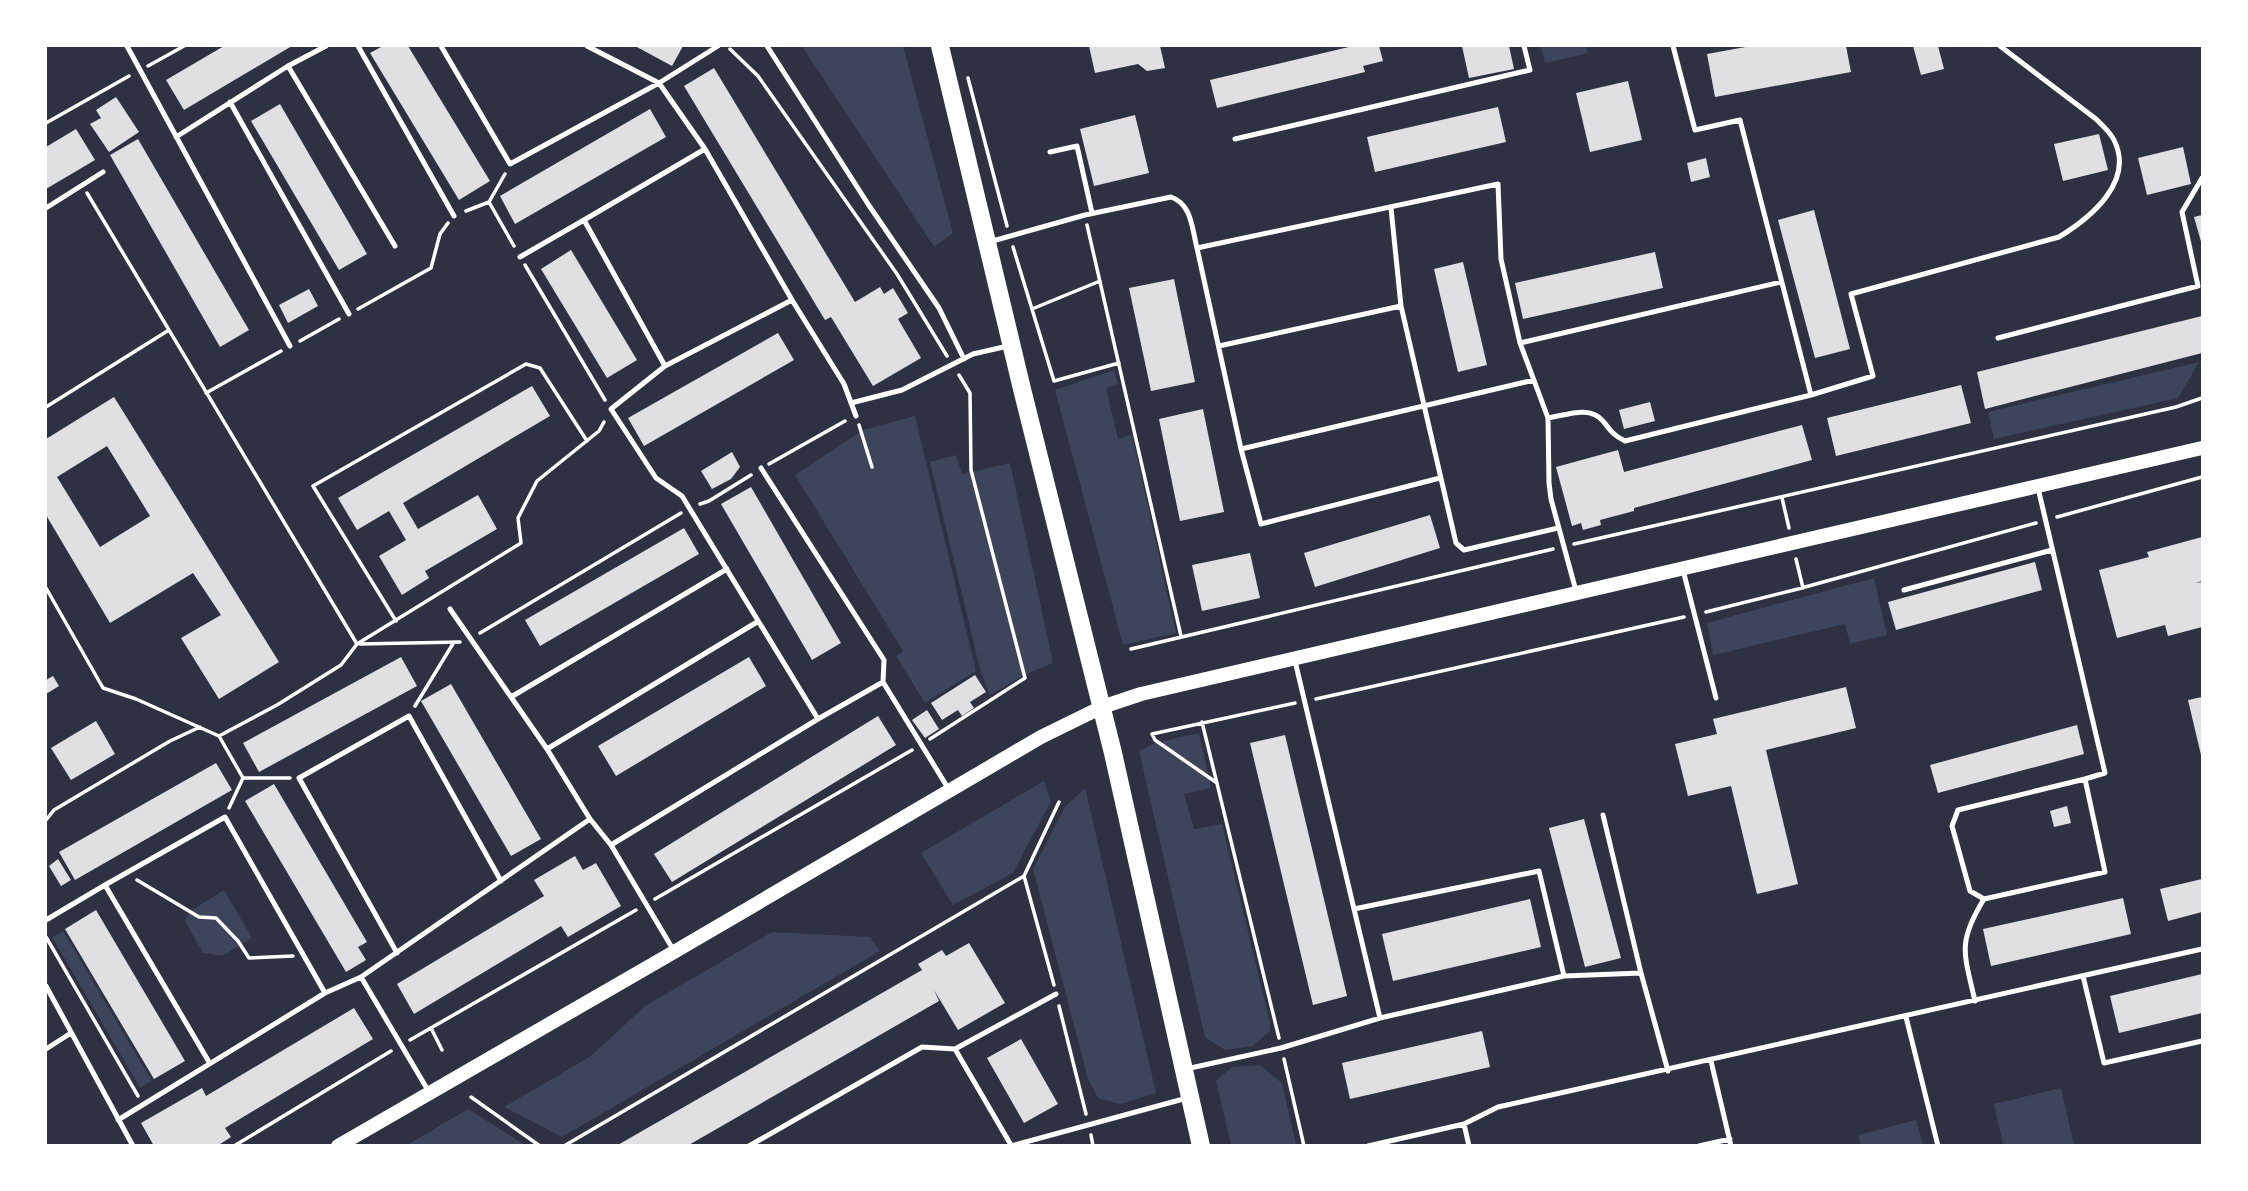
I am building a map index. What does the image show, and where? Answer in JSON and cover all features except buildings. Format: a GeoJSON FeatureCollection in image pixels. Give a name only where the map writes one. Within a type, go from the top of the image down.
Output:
{"type":"FeatureCollection","features":[{"type":"Feature","properties":{"kind":"main road"},"geometry":{"type":"LineString","coordinates":[[940,46],[1011,345],[1102,707],[1201,1146]]}},
{"type":"Feature","properties":{"kind":"main road"},"geometry":{"type":"LineString","coordinates":[[338,1146],[1041,737],[1102,707],[1141,694],[2203,448]]}},
{"type":"Feature","properties":{"kind":"lane"},"geometry":{"type":"LineString","coordinates":[[127,46],[290,346]]}},
{"type":"Feature","properties":{"kind":"lane"},"geometry":{"type":"LineString","coordinates":[[176,137],[288,66],[326,46]]}},
{"type":"Feature","properties":{"kind":"lane"},"geometry":{"type":"LineString","coordinates":[[358,46],[454,216]]}},
{"type":"Feature","properties":{"kind":"lane"},"geometry":{"type":"LineString","coordinates":[[441,46],[510,163],[659,83],[718,46]]}},
{"type":"Feature","properties":{"kind":"lane"},"geometry":{"type":"LineString","coordinates":[[587,46],[659,83],[705,149],[844,384],[856,416]]}},
{"type":"Feature","properties":{"kind":"lane"},"geometry":{"type":"LineString","coordinates":[[766,46],[939,308],[964,359]]}},
{"type":"Feature","properties":{"kind":"lane"},"geometry":{"type":"LineString","coordinates":[[1235,139],[1530,70],[1524,46]]}},
{"type":"Feature","properties":{"kind":"lane"},"geometry":{"type":"LineString","coordinates":[[1673,46],[1695,130],[1740,120],[1811,395]]}},
{"type":"Feature","properties":{"kind":"lane"},"geometry":{"type":"LineString","coordinates":[[1548,418],[1587,411],[1598,415],[1616,437],[1625,440],[1811,395],[1873,376],[1851,294],[2059,237],[2084,220],[2109,194],[2120,169],[2115,141],[2096,119],[2000,46]]}},
{"type":"Feature","properties":{"kind":"lane"},"geometry":{"type":"LineString","coordinates":[[288,66],[395,246]]}},
{"type":"Feature","properties":{"kind":"lane"},"geometry":{"type":"LineString","coordinates":[[230,102],[349,314]]}},
{"type":"Feature","properties":{"kind":"lane"},"geometry":{"type":"LineString","coordinates":[[1050,152],[1077,146],[1088,214]]}},
{"type":"Feature","properties":{"kind":"lane"},"geometry":{"type":"LineString","coordinates":[[520,257],[705,149]]}},
{"type":"Feature","properties":{"kind":"lane"},"geometry":{"type":"LineString","coordinates":[[46,208],[103,172]]}},
{"type":"Feature","properties":{"kind":"lane"},"geometry":{"type":"LineString","coordinates":[[1998,338],[2198,286],[2182,212],[2203,178]]}},
{"type":"Feature","properties":{"kind":"lane"},"geometry":{"type":"LineString","coordinates":[[1197,248],[1498,184],[1501,259],[1520,344],[1548,418],[1549,483],[1558,528],[1577,594]]}},
{"type":"Feature","properties":{"kind":"lane"},"geometry":{"type":"LineString","coordinates":[[988,242],[1088,214],[1160,198],[1171,197],[1179,200],[1186,207],[1197,248],[1241,449],[1261,524],[1440,478]]}},
{"type":"Feature","properties":{"kind":"lane"},"geometry":{"type":"LineString","coordinates":[[1391,208],[1401,306],[1456,543],[1464,550],[1558,528]]}},
{"type":"Feature","properties":{"kind":"lane"},"geometry":{"type":"LineString","coordinates":[[584,220],[665,366]]}},
{"type":"Feature","properties":{"kind":"lane"},"geometry":{"type":"LineString","coordinates":[[1520,344],[1781,282]]}},
{"type":"Feature","properties":{"kind":"lane"},"geometry":{"type":"LineString","coordinates":[[792,300],[665,366],[611,409],[656,478],[682,496],[818,719]]}},
{"type":"Feature","properties":{"kind":"lane"},"geometry":{"type":"LineString","coordinates":[[1219,346],[1401,306]]}},
{"type":"Feature","properties":{"kind":"lane"},"geometry":{"type":"LineString","coordinates":[[851,403],[902,390],[973,354],[1011,345]]}},
{"type":"Feature","properties":{"kind":"lane"},"geometry":{"type":"LineString","coordinates":[[1241,449],[1534,380]]}},
{"type":"Feature","properties":{"kind":"lane"},"geometry":{"type":"LineString","coordinates":[[761,468],[884,660],[883,681],[949,790]]}},
{"type":"Feature","properties":{"kind":"lane"},"geometry":{"type":"LineString","coordinates":[[2038,488],[2105,773],[1958,810],[1952,826],[1970,891],[1984,899],[2105,872],[2084,779]]}},
{"type":"Feature","properties":{"kind":"lane"},"geometry":{"type":"LineString","coordinates":[[1904,590],[2052,550]]}},
{"type":"Feature","properties":{"kind":"lane"},"geometry":{"type":"LineString","coordinates":[[511,697],[727,569]]}},
{"type":"Feature","properties":{"kind":"lane"},"geometry":{"type":"LineString","coordinates":[[1683,570],[1716,698]]}},
{"type":"Feature","properties":{"kind":"lane"},"geometry":{"type":"LineString","coordinates":[[450,609],[547,749],[590,819],[611,845],[674,952]]}},
{"type":"Feature","properties":{"kind":"lane"},"geometry":{"type":"LineString","coordinates":[[547,749],[757,622]]}},
{"type":"Feature","properties":{"kind":"lane"},"geometry":{"type":"LineString","coordinates":[[1295,658],[1380,1018]]}},
{"type":"Feature","properties":{"kind":"lane"},"geometry":{"type":"LineString","coordinates":[[611,845],[883,681]]}},
{"type":"Feature","properties":{"kind":"lane"},"geometry":{"type":"LineString","coordinates":[[397,953],[299,778],[409,716],[501,881]]}},
{"type":"Feature","properties":{"kind":"lane"},"geometry":{"type":"LineString","coordinates":[[1603,815],[1668,1071]]}},
{"type":"Feature","properties":{"kind":"lane"},"geometry":{"type":"LineString","coordinates":[[46,920],[225,817],[325,993]]}},
{"type":"Feature","properties":{"kind":"lane"},"geometry":{"type":"LineString","coordinates":[[118,1120],[325,993],[361,977],[590,819]]}},
{"type":"Feature","properties":{"kind":"lane"},"geometry":{"type":"LineString","coordinates":[[1354,909],[1539,871],[1564,976]]}},
{"type":"Feature","properties":{"kind":"lane"},"geometry":{"type":"LineString","coordinates":[[105,885],[209,1062]]}},
{"type":"Feature","properties":{"kind":"lane"},"geometry":{"type":"LineString","coordinates":[[1975,1001],[1964,953],[1970,922],[1984,899]]}},
{"type":"Feature","properties":{"kind":"lane"},"geometry":{"type":"LineString","coordinates":[[1368,1146],[1464,1124],[1498,1107],[2203,949]]}},
{"type":"Feature","properties":{"kind":"lane"},"geometry":{"type":"LineString","coordinates":[[1183,1069],[1281,1048],[1380,1018],[1564,976],[1641,973]]}},
{"type":"Feature","properties":{"kind":"lane"},"geometry":{"type":"LineString","coordinates":[[2083,976],[2104,1063],[2203,1041]]}},
{"type":"Feature","properties":{"kind":"lane"},"geometry":{"type":"LineString","coordinates":[[361,977],[429,1092]]}},
{"type":"Feature","properties":{"kind":"lane"},"geometry":{"type":"LineString","coordinates":[[46,986],[133,1146]]}},
{"type":"Feature","properties":{"kind":"lane"},"geometry":{"type":"LineString","coordinates":[[749,1146],[922,1047],[955,1049],[1056,994]]}},
{"type":"Feature","properties":{"kind":"lane"},"geometry":{"type":"LineString","coordinates":[[1906,1017],[1938,1146]]}},
{"type":"Feature","properties":{"kind":"lane"},"geometry":{"type":"LineString","coordinates":[[46,1049],[71,1033]]}},
{"type":"Feature","properties":{"kind":"lane"},"geometry":{"type":"LineString","coordinates":[[955,1049],[1011,1145],[1189,1097]]}},
{"type":"Feature","properties":{"kind":"lane"},"geometry":{"type":"LineString","coordinates":[[1699,1146],[1731,1142],[1711,1061]]}},
{"type":"Feature","properties":{"kind":"lane"},"geometry":{"type":"LineString","coordinates":[[1464,1124],[1469,1146]]}},
{"type":"Feature","properties":{"kind":"path"},"geometry":{"type":"LineString","coordinates":[[46,123],[184,46]]}},
{"type":"Feature","properties":{"kind":"path"},"geometry":{"type":"LineString","coordinates":[[234,1146],[401,1045],[922,744],[1025,678],[971,470],[970,393],[897,274],[758,76],[726,46]]}},
{"type":"Feature","properties":{"kind":"path"},"geometry":{"type":"LineString","coordinates":[[966,71],[1010,236],[1054,381],[1119,363]]}},
{"type":"Feature","properties":{"kind":"path"},"geometry":{"type":"LineString","coordinates":[[219,736],[277,705],[341,665],[358,644],[521,543],[518,518],[537,481],[599,431],[611,409],[489,202],[510,163]]}},
{"type":"Feature","properties":{"kind":"path"},"geometry":{"type":"LineString","coordinates":[[82,185],[358,644]]}},
{"type":"Feature","properties":{"kind":"path"},"geometry":{"type":"LineString","coordinates":[[1088,214],[1100,281],[1181,636]]}},
{"type":"Feature","properties":{"kind":"path"},"geometry":{"type":"LineString","coordinates":[[1032,309],[1100,281]]}},
{"type":"Feature","properties":{"kind":"path"},"geometry":{"type":"LineString","coordinates":[[46,407],[169,330]]}},
{"type":"Feature","properties":{"kind":"path"},"geometry":{"type":"LineString","coordinates":[[396,621],[313,486],[526,364],[540,368],[587,441]]}},
{"type":"Feature","properties":{"kind":"path"},"geometry":{"type":"LineString","coordinates":[[1131,649],[1564,546],[2176,407],[2203,398]]}},
{"type":"Feature","properties":{"kind":"path"},"geometry":{"type":"LineString","coordinates":[[358,644],[463,642],[690,508],[709,501],[842,421],[856,416],[872,467]]}},
{"type":"Feature","properties":{"kind":"path"},"geometry":{"type":"LineString","coordinates":[[1217,783],[1155,740],[1152,734],[1798,589],[2203,477]]}},
{"type":"Feature","properties":{"kind":"path"},"geometry":{"type":"LineString","coordinates":[[46,589],[103,688],[136,699],[219,736],[243,778]]}},
{"type":"Feature","properties":{"kind":"path"},"geometry":{"type":"LineString","coordinates":[[409,716],[454,642]]}},
{"type":"Feature","properties":{"kind":"path"},"geometry":{"type":"LineString","coordinates":[[1202,722],[1304,1146]]}},
{"type":"Feature","properties":{"kind":"path"},"geometry":{"type":"LineString","coordinates":[[46,820],[54,810],[158,748],[200,727]]}},
{"type":"Feature","properties":{"kind":"path"},"geometry":{"type":"LineString","coordinates":[[243,778],[299,778]]}},
{"type":"Feature","properties":{"kind":"path"},"geometry":{"type":"LineString","coordinates":[[225,817],[243,778]]}},
{"type":"Feature","properties":{"kind":"path"},"geometry":{"type":"LineString","coordinates":[[564,1146],[1024,876],[1059,802]]}},
{"type":"Feature","properties":{"kind":"path"},"geometry":{"type":"LineString","coordinates":[[126,873],[199,917],[215,918],[238,941],[249,958],[303,955]]}},
{"type":"Feature","properties":{"kind":"path"},"geometry":{"type":"LineString","coordinates":[[1024,876],[1093,1146]]}},
{"type":"Feature","properties":{"kind":"path"},"geometry":{"type":"LineString","coordinates":[[46,937],[143,1104]]}},
{"type":"Feature","properties":{"kind":"path"},"geometry":{"type":"LineString","coordinates":[[432,1028],[442,1050]]}},
{"type":"Feature","properties":{"kind":"path"},"geometry":{"type":"LineString","coordinates":[[471,1097],[540,1146]]}},
{"type":"Feature","properties":{"kind":"shaded area"},"geometry":{"type":"Polygon","coordinates":[[[802,46],[903,46],[953,233],[934,247],[802,46]]]}},
{"type":"Feature","properties":{"kind":"shaded area"},"geometry":{"type":"Polygon","coordinates":[[[1541,46],[1586,46],[1588,53],[1545,63],[1541,46]]]}},
{"type":"Feature","properties":{"kind":"shaded area"},"geometry":{"type":"Polygon","coordinates":[[[2199,362],[2178,398],[1994,439],[1988,412],[2199,362]]]}},
{"type":"Feature","properties":{"kind":"shaded area"},"geometry":{"type":"Polygon","coordinates":[[[1114,370],[1118,384],[1106,388],[1118,439],[1132,434],[1176,633],[1123,645],[1055,390],[1114,370]]]}},
{"type":"Feature","properties":{"kind":"shaded area"},"geometry":{"type":"Polygon","coordinates":[[[915,416],[976,671],[925,703],[896,656],[903,651],[795,475],[863,430],[915,416]]]}},
{"type":"Feature","properties":{"kind":"shaded area"},"geometry":{"type":"Polygon","coordinates":[[[956,455],[962,474],[1010,463],[1053,663],[1024,675],[990,695],[981,673],[930,462],[956,455]]]}},
{"type":"Feature","properties":{"kind":"shaded area"},"geometry":{"type":"Polygon","coordinates":[[[1874,578],[1887,635],[1850,644],[1845,624],[1713,655],[1707,623],[1874,578]]]}},
{"type":"Feature","properties":{"kind":"shaded area"},"geometry":{"type":"Polygon","coordinates":[[[1199,733],[1211,788],[1184,794],[1194,829],[1222,824],[1270,1022],[1270,1031],[1253,1046],[1225,1050],[1205,1037],[1139,751],[1155,743],[1199,733]]]}},
{"type":"Feature","properties":{"kind":"shaded area"},"geometry":{"type":"Polygon","coordinates":[[[1044,781],[1051,801],[1013,873],[953,905],[921,853],[1044,781]]]}},
{"type":"Feature","properties":{"kind":"shaded area"},"geometry":{"type":"Polygon","coordinates":[[[1085,788],[1156,1093],[1121,1104],[1098,1098],[1088,1079],[1033,869],[1065,807],[1085,788]]]}},
{"type":"Feature","properties":{"kind":"shaded area"},"geometry":{"type":"Polygon","coordinates":[[[224,890],[252,938],[222,956],[203,953],[185,921],[190,911],[224,890]]]}},
{"type":"Feature","properties":{"kind":"shaded area"},"geometry":{"type":"Polygon","coordinates":[[[63,931],[152,1081],[140,1088],[52,937],[63,931]]]}},
{"type":"Feature","properties":{"kind":"shaded area"},"geometry":{"type":"Polygon","coordinates":[[[772,932],[870,937],[880,951],[562,1137],[504,1107],[591,1056],[645,1006],[772,932]]]}},
{"type":"Feature","properties":{"kind":"shaded area"},"geometry":{"type":"Polygon","coordinates":[[[1260,1065],[1282,1083],[1296,1145],[1231,1145],[1216,1081],[1232,1067],[1260,1065]]]}},
{"type":"Feature","properties":{"kind":"shaded area"},"geometry":{"type":"Polygon","coordinates":[[[2061,1088],[2074,1145],[2003,1145],[1994,1104],[2061,1088]]]}},
{"type":"Feature","properties":{"kind":"shaded area"},"geometry":{"type":"Polygon","coordinates":[[[468,1109],[525,1145],[407,1145],[468,1109]]]}},
{"type":"Feature","properties":{"kind":"shaded area"},"geometry":{"type":"Polygon","coordinates":[[[1916,1120],[1923,1145],[1861,1145],[1858,1135],[1916,1120]]]}}]}
